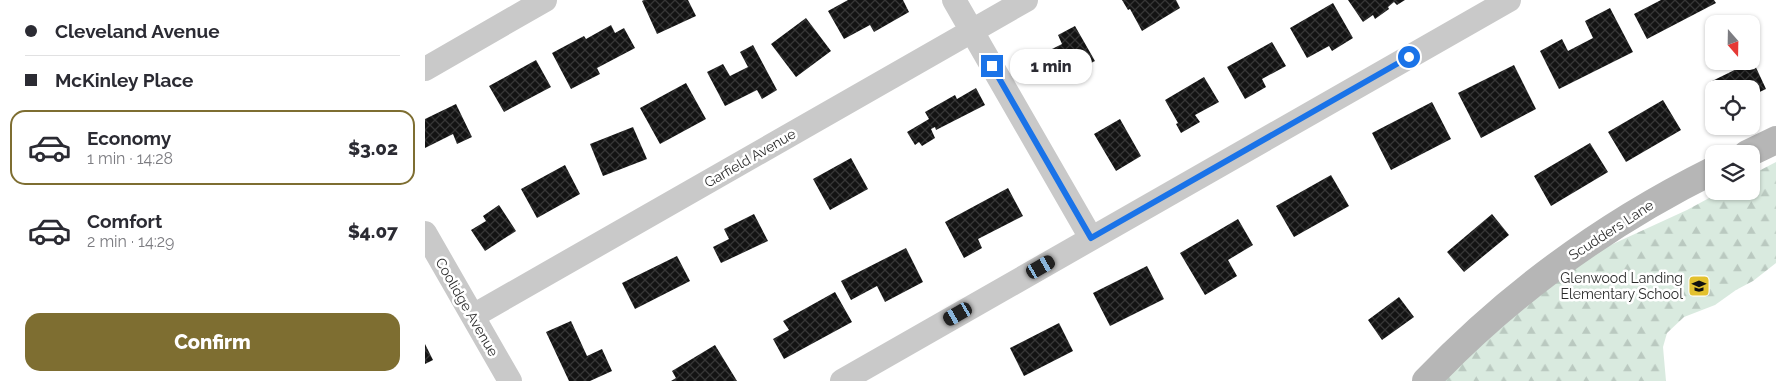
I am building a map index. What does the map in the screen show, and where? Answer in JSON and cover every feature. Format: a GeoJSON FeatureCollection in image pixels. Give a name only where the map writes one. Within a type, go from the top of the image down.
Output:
{"type":"FeatureCollection","features":[{"type":"Feature","properties":{"kind":"street"},"geometry":{"type":"LineString","coordinates":[[425,69],[545,0]]}},
{"type":"Feature","properties":{"kind":"street"},"geometry":{"type":"LineString","coordinates":[[954,0],[1091,238]]}},
{"type":"Feature","properties":{"kind":"street","name":"Garfield Avenue"},"geometry":{"type":"LineString","coordinates":[[473,316],[1026,0]]}},
{"type":"Feature","properties":{"kind":"street"},"geometry":{"type":"LineString","coordinates":[[842,381],[1509,0]]}},
{"type":"Feature","properties":{"kind":"street"},"geometry":{"type":"LineString","coordinates":[[1760,148],[1776,140]]}},
{"type":"Feature","properties":{"kind":"street","name":"Scudders Lane"},"geometry":{"type":"LineString","coordinates":[[1426,381],[1520,294],[1562,262],[1655,202],[1705,175]]}},
{"type":"Feature","properties":{"kind":"street","name":"Coolidge Avenue"},"geometry":{"type":"LineString","coordinates":[[425,233],[510,381]]}},
{"type":"Feature","properties":{"kind":"green space","name":"Glenwood Landing Elementary School"},"geometry":{"type":"Polygon","coordinates":[[[1776,162],[1776,263],[1753,281],[1715,305],[1684,317],[1667,333],[1663,347],[1666,381],[1439,381],[1544,291],[1602,249],[1705,200],[1760,200],[1760,170],[1776,162]]]}},
{"type":"Feature","properties":{"kind":"building"},"geometry":{"type":"Polygon","coordinates":[[[688,0],[696,16],[657,34],[642,1],[688,0]]]}},
{"type":"Feature","properties":{"kind":"building"},"geometry":{"type":"Polygon","coordinates":[[[848,0],[903,0],[909,12],[874,32],[870,25],[844,39],[828,11],[848,0]]]}},
{"type":"Feature","properties":{"kind":"building"},"geometry":{"type":"Polygon","coordinates":[[[1122,0],[1176,0],[1180,8],[1142,31],[1130,9],[1128,10],[1122,0]]]}},
{"type":"Feature","properties":{"kind":"building"},"geometry":{"type":"Polygon","coordinates":[[[1348,0],[1405,0],[1397,5],[1394,2],[1388,7],[1389,9],[1375,19],[1373,15],[1363,22],[1348,0]]]}},
{"type":"Feature","properties":{"kind":"building"},"geometry":{"type":"Polygon","coordinates":[[[1661,0],[1714,0],[1716,3],[1647,39],[1634,14],[1661,0]]]}},
{"type":"Feature","properties":{"kind":"building"},"geometry":{"type":"Polygon","coordinates":[[[1333,3],[1353,38],[1332,51],[1329,46],[1307,58],[1290,28],[1333,3]]]}},
{"type":"Feature","properties":{"kind":"building"},"geometry":{"type":"Polygon","coordinates":[[[1610,8],[1633,52],[1559,89],[1540,51],[1562,39],[1568,51],[1593,38],[1585,21],[1610,8]]]}},
{"type":"Feature","properties":{"kind":"building"},"geometry":{"type":"Polygon","coordinates":[[[806,18],[831,51],[796,77],[771,44],[806,18]]]}},
{"type":"Feature","properties":{"kind":"building"},"geometry":{"type":"Polygon","coordinates":[[[611,25],[615,33],[624,28],[635,48],[597,68],[600,74],[571,89],[552,53],[584,36],[586,39],[611,25]]]}},
{"type":"Feature","properties":{"kind":"building"},"geometry":{"type":"Polygon","coordinates":[[[1075,26],[1095,61],[1054,82],[1040,55],[1062,44],[1058,35],[1075,26]]]}},
{"type":"Feature","properties":{"kind":"building"},"geometry":{"type":"Polygon","coordinates":[[[1272,42],[1286,66],[1262,79],[1266,87],[1245,99],[1227,67],[1272,42]]]}},
{"type":"Feature","properties":{"kind":"building"},"geometry":{"type":"Polygon","coordinates":[[[753,45],[777,90],[762,99],[757,90],[725,106],[707,72],[723,64],[730,76],[748,67],[740,52],[753,45]]]}},
{"type":"Feature","properties":{"kind":"building"},"geometry":{"type":"Polygon","coordinates":[[[536,60],[551,87],[504,112],[489,86],[536,60]]]}},
{"type":"Feature","properties":{"kind":"building"},"geometry":{"type":"Polygon","coordinates":[[[1514,65],[1536,109],[1481,138],[1458,93],[1514,65]]]}},
{"type":"Feature","properties":{"kind":"building"},"geometry":{"type":"Polygon","coordinates":[[[1735,70],[1757,70],[1766,89],[1760,92],[1760,80],[1714,80],[1735,70]]]}},
{"type":"Feature","properties":{"kind":"building"},"geometry":{"type":"Polygon","coordinates":[[[1204,77],[1219,102],[1195,115],[1200,122],[1181,133],[1176,124],[1178,123],[1165,100],[1204,77]]]}},
{"type":"Feature","properties":{"kind":"building"},"geometry":{"type":"Polygon","coordinates":[[[686,83],[706,119],[660,144],[640,108],[686,83]]]}},
{"type":"Feature","properties":{"kind":"building"},"geometry":{"type":"Polygon","coordinates":[[[976,88],[985,105],[936,130],[935,127],[931,129],[935,138],[922,146],[919,142],[915,145],[907,132],[929,119],[925,112],[955,95],[957,99],[976,88]]]}},
{"type":"Feature","properties":{"kind":"building"},"geometry":{"type":"Polygon","coordinates":[[[1663,100],[1681,130],[1626,162],[1608,132],[1663,100]]]}},
{"type":"Feature","properties":{"kind":"building"},"geometry":{"type":"Polygon","coordinates":[[[1432,102],[1451,139],[1391,170],[1372,133],[1432,102]]]}},
{"type":"Feature","properties":{"kind":"building"},"geometry":{"type":"Polygon","coordinates":[[[456,104],[472,137],[457,144],[453,134],[425,148],[425,119],[456,104]]]}},
{"type":"Feature","properties":{"kind":"building"},"geometry":{"type":"Polygon","coordinates":[[[1120,119],[1141,156],[1116,171],[1094,134],[1120,119]]]}},
{"type":"Feature","properties":{"kind":"building"},"geometry":{"type":"Polygon","coordinates":[[[633,127],[647,159],[603,176],[590,144],[633,127]]]}},
{"type":"Feature","properties":{"kind":"building"},"geometry":{"type":"Polygon","coordinates":[[[1590,143],[1608,172],[1551,206],[1534,176],[1590,143]]]}},
{"type":"Feature","properties":{"kind":"building"},"geometry":{"type":"Polygon","coordinates":[[[851,158],[868,189],[830,210],[813,179],[851,158]]]}},
{"type":"Feature","properties":{"kind":"building"},"geometry":{"type":"Polygon","coordinates":[[[565,165],[580,194],[537,218],[521,189],[565,165]]]}},
{"type":"Feature","properties":{"kind":"building"},"geometry":{"type":"Polygon","coordinates":[[[1331,175],[1349,206],[1294,237],[1276,206],[1331,175]]]}},
{"type":"Feature","properties":{"kind":"building"},"geometry":{"type":"Polygon","coordinates":[[[1008,188],[1023,216],[978,239],[982,248],[964,258],[945,222],[1008,188]]]}},
{"type":"Feature","properties":{"kind":"building"},"geometry":{"type":"Polygon","coordinates":[[[499,205],[516,231],[485,251],[471,230],[486,221],[483,216],[499,205]]]}},
{"type":"Feature","properties":{"kind":"building"},"geometry":{"type":"Polygon","coordinates":[[[754,214],[768,241],[721,263],[713,247],[729,239],[724,229],[754,214]]]}},
{"type":"Feature","properties":{"kind":"building"},"geometry":{"type":"Polygon","coordinates":[[[1492,214],[1509,235],[1464,272],[1447,252],[1492,214]]]}},
{"type":"Feature","properties":{"kind":"building"},"geometry":{"type":"Polygon","coordinates":[[[1238,219],[1253,245],[1228,260],[1237,276],[1205,295],[1180,253],[1238,219]]]}},
{"type":"Feature","properties":{"kind":"building"},"geometry":{"type":"Polygon","coordinates":[[[906,248],[923,282],[885,302],[877,286],[851,300],[841,281],[906,248]]]}},
{"type":"Feature","properties":{"kind":"building"},"geometry":{"type":"Polygon","coordinates":[[[677,256],[690,281],[635,309],[622,283],[677,256]]]}},
{"type":"Feature","properties":{"kind":"building"},"geometry":{"type":"Polygon","coordinates":[[[1147,266],[1164,299],[1110,326],[1093,293],[1147,266]]]}},
{"type":"Feature","properties":{"kind":"building"},"geometry":{"type":"Polygon","coordinates":[[[835,292],[852,322],[784,359],[773,339],[789,330],[783,321],[835,292]]]}},
{"type":"Feature","properties":{"kind":"building"},"geometry":{"type":"Polygon","coordinates":[[[1399,297],[1414,317],[1382,340],[1368,320],[1399,297]]]}},
{"type":"Feature","properties":{"kind":"building"},"geometry":{"type":"Polygon","coordinates":[[[571,321],[587,356],[602,349],[612,371],[590,381],[569,381],[546,332],[571,321]]]}},
{"type":"Feature","properties":{"kind":"building"},"geometry":{"type":"Polygon","coordinates":[[[1059,323],[1073,351],[1024,376],[1010,348],[1059,323]]]}},
{"type":"Feature","properties":{"kind":"building"},"geometry":{"type":"Polygon","coordinates":[[[425,344],[433,360],[425,364],[425,344]]]}},
{"type":"Feature","properties":{"kind":"building"},"geometry":{"type":"Polygon","coordinates":[[[715,345],[737,381],[671,381],[676,378],[672,371],[715,345]]]}},
{"type":"Feature","properties":{"kind":"place","name":"Glenwood Landing Elementary School"},"geometry":{"type":"Point","coordinates":[1699,286]}},
{"type":"Feature","properties":{"kind":"route"},"geometry":{"type":"LineString","coordinates":[[992,66],[1091,238],[1409,57]]}}]}
